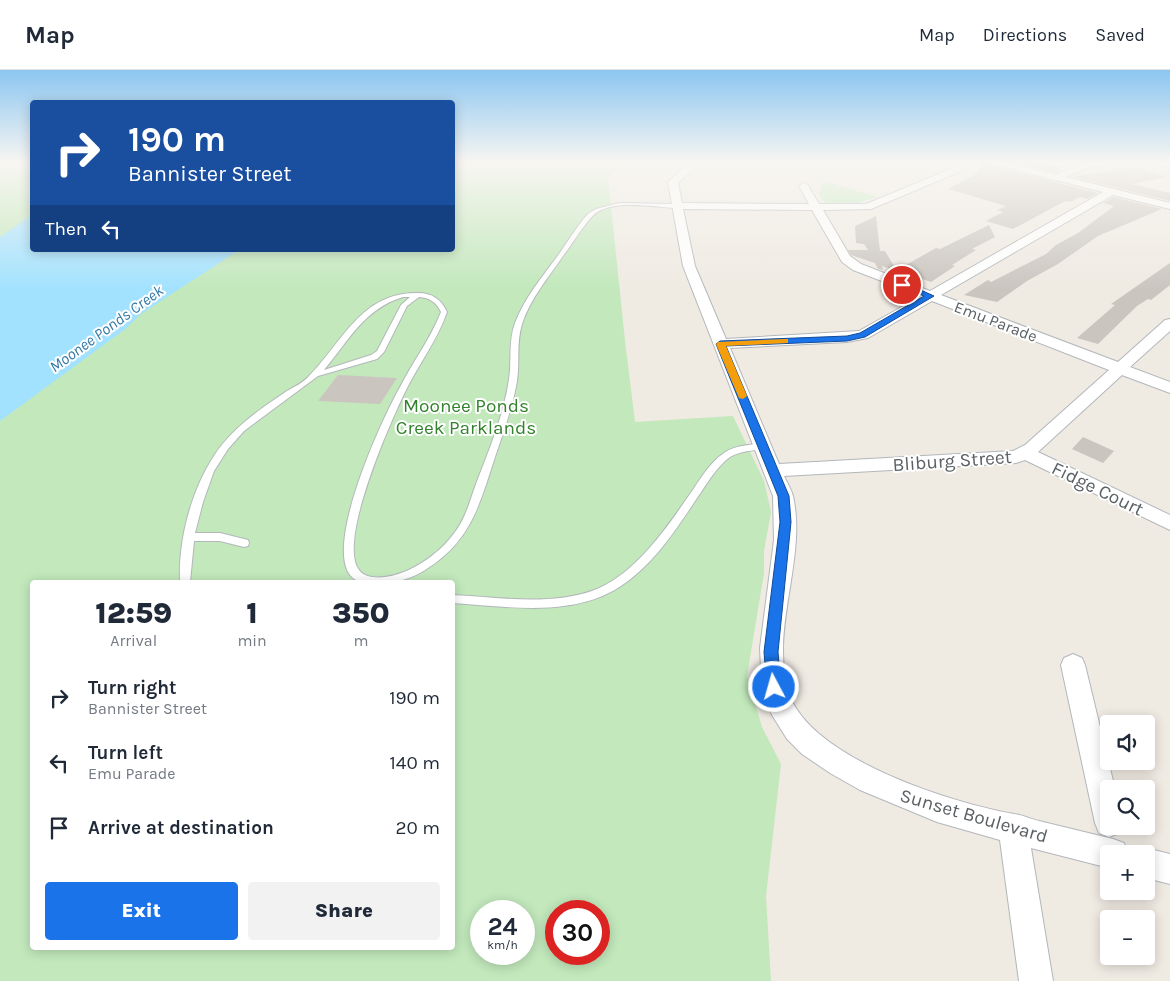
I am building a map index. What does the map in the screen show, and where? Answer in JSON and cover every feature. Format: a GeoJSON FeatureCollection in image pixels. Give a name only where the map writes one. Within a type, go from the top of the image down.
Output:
{"type":"FeatureCollection","features":[{"type":"Feature","properties":{"kind":"street","name":"Emu Parade"},"geometry":{"type":"LineString","coordinates":[[814,205],[842,253],[850,263],[930,296],[1170,388]]}},
{"type":"Feature","properties":{"kind":"street"},"geometry":{"type":"LineString","coordinates":[[677,206],[853,209],[875,205]]}},
{"type":"Feature","properties":{"kind":"street"},"geometry":{"type":"LineString","coordinates":[[720,344],[857,337],[1089,205]]}},
{"type":"Feature","properties":{"kind":"street","name":"Sunset Boulevard"},"geometry":{"type":"LineString","coordinates":[[677,206],[689,266],[774,470],[783,496],[786,522],[771,652],[774,687],[779,704],[804,738],[822,753],[852,772],[894,792],[941,809],[1100,850]]}},
{"type":"Feature","properties":{"kind":"street","name":"Bliburg Street"},"geometry":{"type":"LineString","coordinates":[[774,470],[1007,458],[1025,454],[1168,327]]}},
{"type":"Feature","properties":{"kind":"street","name":"Fidge Court"},"geometry":{"type":"LineString","coordinates":[[1025,454],[1170,523]]}},
{"type":"Feature","properties":{"kind":"street"},"geometry":{"type":"LineString","coordinates":[[1073,665],[1100,784]]}},
{"type":"Feature","properties":{"kind":"street"},"geometry":{"type":"LineString","coordinates":[[1012,828],[1036,981]]}},
{"type":"Feature","properties":{"kind":"street"},"geometry":{"type":"LineString","coordinates":[[1155,866],[1170,870]]}},
{"type":"Feature","properties":{"kind":"lane"},"geometry":{"type":"LineString","coordinates":[[392,580],[424,565],[445,550],[463,529],[498,434],[513,380],[517,326],[530,300],[584,222],[596,210],[606,206],[677,206]]}},
{"type":"Feature","properties":{"kind":"lane"},"geometry":{"type":"LineString","coordinates":[[185,580],[192,523],[216,460],[234,434],[314,375],[351,328],[371,309],[393,297],[418,294],[435,299],[440,303],[444,312],[440,324],[388,418],[354,510],[348,533],[348,559],[352,569],[359,577],[366,580]]}},
{"type":"Feature","properties":{"kind":"lane"},"geometry":{"type":"LineString","coordinates":[[314,375],[374,357],[380,352],[404,305],[418,294]]}},
{"type":"Feature","properties":{"kind":"lane"},"geometry":{"type":"LineString","coordinates":[[455,599],[573,602],[598,594],[618,582],[661,540],[673,527],[722,460],[735,451],[764,446]]}},
{"type":"Feature","properties":{"kind":"lane"},"geometry":{"type":"LineString","coordinates":[[191,537],[220,538],[244,543]]}},
{"type":"Feature","properties":{"kind":"green space","name":"Moonee Ponds Creek Parklands"},"geometry":{"type":"Polygon","coordinates":[[[0,205],[30,205],[30,252],[455,252],[455,205],[611,205],[635,422],[733,416],[764,481],[771,512],[764,551],[764,573],[747,676],[762,727],[781,764],[766,896],[771,981],[0,981],[0,205]]]}},
{"type":"Feature","properties":{"kind":"water","name":"Moonee Ponds Creek"},"geometry":{"type":"Polygon","coordinates":[[[30,216],[30,252],[236,252],[141,314],[124,330],[0,421],[0,237],[30,216]]]}},
{"type":"Feature","properties":{"kind":"building"},"geometry":{"type":"Polygon","coordinates":[[[1001,205],[1058,205],[1013,229],[986,221],[1003,212],[997,210],[1006,206],[1001,205]]]}},
{"type":"Feature","properties":{"kind":"building"},"geometry":{"type":"Polygon","coordinates":[[[1109,205],[1144,205],[1162,209],[1098,236],[1058,264],[1027,281],[997,302],[964,295],[988,280],[991,282],[1046,254],[1056,245],[1078,233],[1114,206],[1109,205]]]}},
{"type":"Feature","properties":{"kind":"building"},"geometry":{"type":"Polygon","coordinates":[[[876,216],[880,251],[885,251],[897,271],[882,266],[883,270],[878,269],[875,263],[851,255],[848,250],[868,250],[864,244],[856,243],[855,226],[876,216]]]}},
{"type":"Feature","properties":{"kind":"building"},"geometry":{"type":"Polygon","coordinates":[[[989,225],[995,237],[972,249],[976,250],[952,265],[955,266],[931,282],[897,270],[936,248],[940,249],[989,225]]]}},
{"type":"Feature","properties":{"kind":"building"},"geometry":{"type":"Polygon","coordinates":[[[1170,263],[1170,285],[1151,300],[1148,299],[1137,306],[1098,344],[1077,338],[1115,305],[1111,304],[1170,263]]]}},
{"type":"Feature","properties":{"kind":"building"},"geometry":{"type":"Polygon","coordinates":[[[338,375],[397,378],[380,404],[318,401],[338,375]]]}},
{"type":"Feature","properties":{"kind":"building"},"geometry":{"type":"Polygon","coordinates":[[[1083,437],[1114,451],[1103,463],[1072,449],[1083,437]]]}},
{"type":"Feature","properties":{"kind":"slow traffic"},"geometry":{"type":"LineString","coordinates":[[743,396],[720,344],[785,341]]}},
{"type":"Feature","properties":{"kind":"route"},"geometry":{"type":"LineString","coordinates":[[774,687],[771,652],[786,522],[783,496],[778,480],[720,344],[857,337],[930,296],[902,285]]}}]}
